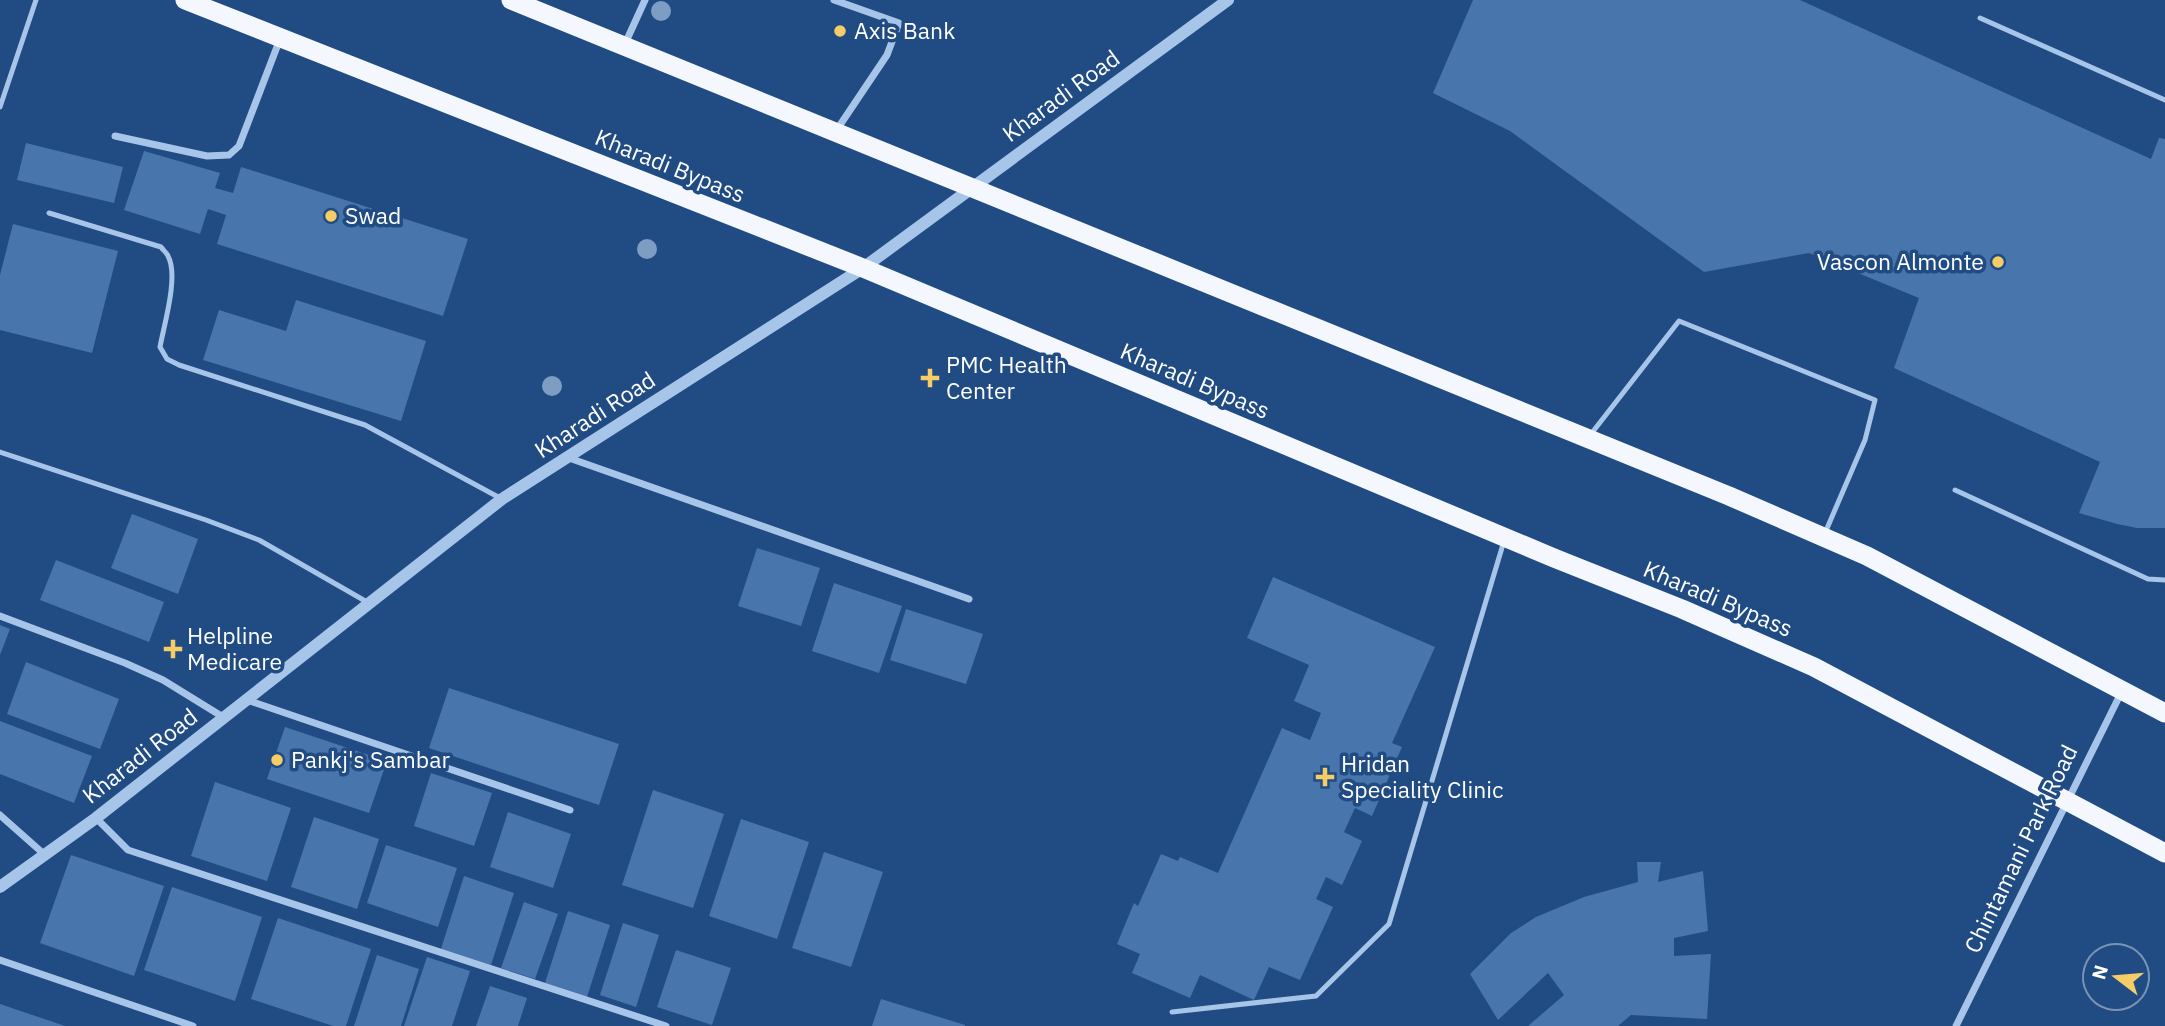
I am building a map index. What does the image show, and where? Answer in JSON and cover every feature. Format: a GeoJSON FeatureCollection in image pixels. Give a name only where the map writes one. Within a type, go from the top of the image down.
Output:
{"type":"FeatureCollection","features":[{"type":"Feature","properties":{"kind":"highway","name":"Kharadi Bypass"},"geometry":{"type":"LineString","coordinates":[[185,0],[863,268],[1505,538],[1682,609],[1814,667],[2165,853]]}},
{"type":"Feature","properties":{"kind":"highway"},"geometry":{"type":"LineString","coordinates":[[511,0],[1729,496],[1867,556],[2165,713]]}},
{"type":"Feature","properties":{"kind":"street"},"geometry":{"type":"LineString","coordinates":[[624,46],[645,0]]}},
{"type":"Feature","properties":{"kind":"street"},"geometry":{"type":"LineString","coordinates":[[834,0],[899,23],[887,55],[836,131]]}},
{"type":"Feature","properties":{"kind":"street","name":"Kharadi Road"},"geometry":{"type":"LineString","coordinates":[[0,887],[96,818],[502,499],[863,268],[1228,0]]}},
{"type":"Feature","properties":{"kind":"street"},"geometry":{"type":"LineString","coordinates":[[115,136],[207,156],[229,155],[239,146],[281,38]]}},
{"type":"Feature","properties":{"kind":"street"},"geometry":{"type":"LineString","coordinates":[[569,458],[969,599]]}},
{"type":"Feature","properties":{"kind":"street"},"geometry":{"type":"LineString","coordinates":[[0,616],[163,680],[223,718]]}},
{"type":"Feature","properties":{"kind":"street","name":"Chintamani Park Road"},"geometry":{"type":"LineString","coordinates":[[1956,1026],[2122,690]]}},
{"type":"Feature","properties":{"kind":"street"},"geometry":{"type":"LineString","coordinates":[[247,700],[570,810]]}},
{"type":"Feature","properties":{"kind":"street"},"geometry":{"type":"LineString","coordinates":[[0,815],[45,855]]}},
{"type":"Feature","properties":{"kind":"street"},"geometry":{"type":"LineString","coordinates":[[96,818],[128,850],[666,1026]]}},
{"type":"Feature","properties":{"kind":"street"},"geometry":{"type":"LineString","coordinates":[[0,960],[193,1026]]}},
{"type":"Feature","properties":{"kind":"lane"},"geometry":{"type":"LineString","coordinates":[[0,107],[36,0]]}},
{"type":"Feature","properties":{"kind":"lane"},"geometry":{"type":"LineString","coordinates":[[1980,18],[2165,100]]}},
{"type":"Feature","properties":{"kind":"lane"},"geometry":{"type":"LineString","coordinates":[[49,213],[161,247],[170,258],[172,276],[160,347],[167,359],[178,365],[365,425],[502,499]]}},
{"type":"Feature","properties":{"kind":"lane"},"geometry":{"type":"LineString","coordinates":[[1587,440],[1679,321],[1875,400],[1865,440],[1823,537]]}},
{"type":"Feature","properties":{"kind":"lane"},"geometry":{"type":"LineString","coordinates":[[0,452],[259,540],[370,604]]}},
{"type":"Feature","properties":{"kind":"lane"},"geometry":{"type":"LineString","coordinates":[[1955,490],[2148,579],[2165,580]]}},
{"type":"Feature","properties":{"kind":"lane"},"geometry":{"type":"LineString","coordinates":[[1172,1012],[1316,996],[1389,924],[1505,538]]}},
{"type":"Feature","properties":{"kind":"building","name":"Vascon Almonte"},"geometry":{"type":"Polygon","coordinates":[[[1473,0],[1800,0],[2151,159],[2159,138],[2165,139],[2165,528],[2137,528],[2079,513],[2100,462],[1894,368],[1919,298],[1809,253],[1704,272],[1510,131],[1433,93],[1473,0]]]}},
{"type":"Feature","properties":{"kind":"building"},"geometry":{"type":"Polygon","coordinates":[[[26,143],[123,167],[114,203],[17,180],[26,143]]]}},
{"type":"Feature","properties":{"kind":"building"},"geometry":{"type":"Polygon","coordinates":[[[144,151],[220,173],[215,188],[233,193],[241,167],[468,239],[443,316],[217,244],[226,215],[208,209],[200,234],[124,210],[144,151]]]}},
{"type":"Feature","properties":{"kind":"building"},"geometry":{"type":"Polygon","coordinates":[[[13,224],[118,251],[92,353],[0,330],[0,275],[13,224]]]}},
{"type":"Feature","properties":{"kind":"building"},"geometry":{"type":"Polygon","coordinates":[[[296,300],[426,341],[401,421],[203,360],[219,310],[286,331],[296,300]]]}},
{"type":"Feature","properties":{"kind":"building"},"geometry":{"type":"Polygon","coordinates":[[[132,514],[198,539],[178,594],[111,568],[132,514]]]}},
{"type":"Feature","properties":{"kind":"building"},"geometry":{"type":"Polygon","coordinates":[[[757,548],[820,568],[801,626],[738,606],[757,548]]]}},
{"type":"Feature","properties":{"kind":"building"},"geometry":{"type":"Polygon","coordinates":[[[56,560],[164,602],[149,642],[40,600],[56,560]]]}},
{"type":"Feature","properties":{"kind":"building","name":"Hridan Speciality Clinic"},"geometry":{"type":"Polygon","coordinates":[[[1273,577],[1435,647],[1392,743],[1402,747],[1372,816],[1355,808],[1344,832],[1362,841],[1342,885],[1326,877],[1316,899],[1333,907],[1300,980],[1269,967],[1254,1000],[1200,975],[1190,998],[1132,973],[1140,954],[1117,944],[1134,903],[1138,906],[1161,854],[1178,861],[1180,857],[1218,873],[1282,728],[1310,740],[1321,713],[1294,701],[1309,665],[1247,638],[1273,577]]]}},
{"type":"Feature","properties":{"kind":"building"},"geometry":{"type":"Polygon","coordinates":[[[834,583],[902,606],[879,673],[812,651],[834,583]]]}},
{"type":"Feature","properties":{"kind":"building"},"geometry":{"type":"Polygon","coordinates":[[[906,609],[983,634],[966,684],[890,660],[906,609]]]}},
{"type":"Feature","properties":{"kind":"building"},"geometry":{"type":"Polygon","coordinates":[[[0,625],[10,629],[0,655],[0,625]]]}},
{"type":"Feature","properties":{"kind":"building"},"geometry":{"type":"Polygon","coordinates":[[[26,662],[119,699],[100,749],[7,714],[26,662]]]}},
{"type":"Feature","properties":{"kind":"building"},"geometry":{"type":"Polygon","coordinates":[[[449,688],[619,744],[599,805],[429,748],[449,688]]]}},
{"type":"Feature","properties":{"kind":"building"},"geometry":{"type":"Polygon","coordinates":[[[0,721],[92,756],[74,803],[0,774],[0,721]]]}},
{"type":"Feature","properties":{"kind":"building"},"geometry":{"type":"Polygon","coordinates":[[[285,727],[387,761],[369,813],[267,779],[285,727]]]}},
{"type":"Feature","properties":{"kind":"building"},"geometry":{"type":"Polygon","coordinates":[[[431,773],[492,793],[474,846],[414,826],[431,773]]]}},
{"type":"Feature","properties":{"kind":"building"},"geometry":{"type":"Polygon","coordinates":[[[215,782],[291,808],[267,881],[191,856],[215,782]]]}},
{"type":"Feature","properties":{"kind":"building"},"geometry":{"type":"Polygon","coordinates":[[[653,790],[724,814],[693,908],[622,885],[653,790]]]}},
{"type":"Feature","properties":{"kind":"building"},"geometry":{"type":"Polygon","coordinates":[[[508,812],[571,834],[553,888],[490,867],[508,812]]]}},
{"type":"Feature","properties":{"kind":"building"},"geometry":{"type":"Polygon","coordinates":[[[314,817],[379,839],[357,909],[291,887],[314,817]]]}},
{"type":"Feature","properties":{"kind":"building"},"geometry":{"type":"Polygon","coordinates":[[[741,819],[809,842],[777,939],[709,916],[741,819]]]}},
{"type":"Feature","properties":{"kind":"building"},"geometry":{"type":"Polygon","coordinates":[[[386,845],[457,868],[438,927],[367,903],[386,845]]]}},
{"type":"Feature","properties":{"kind":"building"},"geometry":{"type":"Polygon","coordinates":[[[824,852],[883,872],[851,967],[792,948],[824,852]]]}},
{"type":"Feature","properties":{"kind":"building"},"geometry":{"type":"Polygon","coordinates":[[[71,855],[164,886],[134,976],[40,943],[71,855]]]}},
{"type":"Feature","properties":{"kind":"building"},"geometry":{"type":"Polygon","coordinates":[[[1637,862],[1661,862],[1658,882],[1703,871],[1708,931],[1674,938],[1674,956],[1711,954],[1707,1019],[1631,1015],[1618,1026],[1528,1026],[1564,995],[1548,973],[1498,1020],[1470,974],[1511,933],[1536,917],[1584,897],[1638,882],[1637,862]]]}},
{"type":"Feature","properties":{"kind":"building"},"geometry":{"type":"Polygon","coordinates":[[[464,876],[514,893],[491,965],[441,949],[464,876]]]}},
{"type":"Feature","properties":{"kind":"building"},"geometry":{"type":"Polygon","coordinates":[[[172,887],[262,917],[235,1001],[144,970],[172,887]]]}},
{"type":"Feature","properties":{"kind":"building"},"geometry":{"type":"Polygon","coordinates":[[[524,902],[558,914],[535,979],[501,968],[524,902]]]}},
{"type":"Feature","properties":{"kind":"building"},"geometry":{"type":"Polygon","coordinates":[[[568,911],[610,925],[587,997],[545,983],[568,911]]]}},
{"type":"Feature","properties":{"kind":"building"},"geometry":{"type":"Polygon","coordinates":[[[278,918],[371,949],[346,1026],[333,1026],[251,999],[278,918]]]}},
{"type":"Feature","properties":{"kind":"building"},"geometry":{"type":"Polygon","coordinates":[[[623,923],[659,935],[636,1007],[600,995],[623,923]]]}},
{"type":"Feature","properties":{"kind":"building"},"geometry":{"type":"Polygon","coordinates":[[[676,950],[731,968],[712,1025],[657,1007],[676,950]]]}},
{"type":"Feature","properties":{"kind":"building"},"geometry":{"type":"Polygon","coordinates":[[[377,955],[419,969],[401,1026],[354,1026],[377,955]]]}},
{"type":"Feature","properties":{"kind":"building"},"geometry":{"type":"Polygon","coordinates":[[[427,957],[470,971],[452,1026],[404,1026],[427,957]]]}},
{"type":"Feature","properties":{"kind":"building"},"geometry":{"type":"Polygon","coordinates":[[[490,986],[527,998],[518,1026],[476,1026],[490,986]]]}},
{"type":"Feature","properties":{"kind":"building"},"geometry":{"type":"Polygon","coordinates":[[[881,999],[965,1025],[965,1026],[872,1026],[881,999]]]}},
{"type":"Feature","properties":{"kind":"building"},"geometry":{"type":"Polygon","coordinates":[[[0,1004],[65,1026],[0,1026],[0,1004]]]}},
{"type":"Feature","properties":{"kind":"place","name":"Axis Bank"},"geometry":{"type":"Point","coordinates":[840,31]}},
{"type":"Feature","properties":{"kind":"place","name":"Swad"},"geometry":{"type":"Point","coordinates":[331,216]}},
{"type":"Feature","properties":{"kind":"place","name":"Vascon Almonte"},"geometry":{"type":"Point","coordinates":[1998,262]}},
{"type":"Feature","properties":{"kind":"place","name":"PMC Health Center"},"geometry":{"type":"Point","coordinates":[930,378]}},
{"type":"Feature","properties":{"kind":"place","name":"Helpline Medicare"},"geometry":{"type":"Point","coordinates":[173,649]}},
{"type":"Feature","properties":{"kind":"place","name":"Pankj's Sambar"},"geometry":{"type":"Point","coordinates":[277,760]}},
{"type":"Feature","properties":{"kind":"place","name":"Hridan Speciality Clinic"},"geometry":{"type":"Point","coordinates":[1325,777]}}]}
